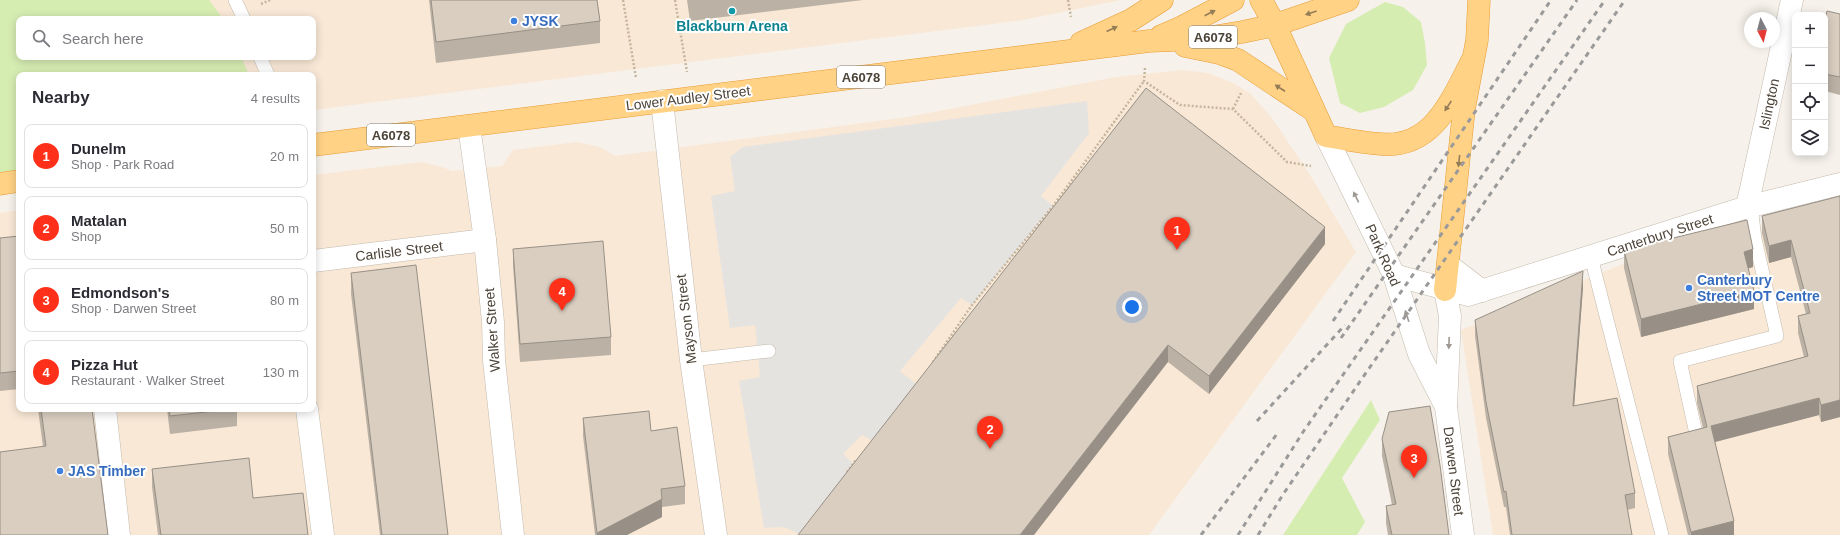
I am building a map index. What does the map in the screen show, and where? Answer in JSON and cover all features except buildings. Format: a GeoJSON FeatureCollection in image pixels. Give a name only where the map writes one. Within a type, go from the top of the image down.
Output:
{"type":"FeatureCollection","features":[{"type":"Feature","properties":{"kind":"highway","name":"Lower Audley Street"},"geometry":{"type":"LineString","coordinates":[[1064,52],[1131,20],[1162,0]]}},
{"type":"Feature","properties":{"kind":"highway"},"geometry":{"type":"LineString","coordinates":[[1149,41],[1182,27],[1232,0]]}},
{"type":"Feature","properties":{"kind":"highway","name":"Park Road"},"geometry":{"type":"LineString","coordinates":[[1261,0],[1275,25],[1326,136]]}},
{"type":"Feature","properties":{"kind":"highway","name":"A6078"},"geometry":{"type":"LineString","coordinates":[[1275,25],[1348,0]]}},
{"type":"Feature","properties":{"kind":"highway"},"geometry":{"type":"LineString","coordinates":[[1326,136],[1382,145],[1414,139],[1426,133],[1449,104],[1475,49],[1469,0]]}},
{"type":"Feature","properties":{"kind":"highway"},"geometry":{"type":"LineString","coordinates":[[1445,290],[1464,108],[1475,49],[1479,0]]}},
{"type":"Feature","properties":{"kind":"highway","name":"Lower Audley Street"},"geometry":{"type":"LineString","coordinates":[[316,145],[1149,41],[1200,39],[1275,25]]}},
{"type":"Feature","properties":{"kind":"highway"},"geometry":{"type":"LineString","coordinates":[[1149,41],[1192,47],[1219,53],[1238,60],[1313,110]]}},
{"type":"Feature","properties":{"kind":"highway"},"geometry":{"type":"LineString","coordinates":[[0,184],[16,181]]}},
{"type":"Feature","properties":{"kind":"street","name":"Islington"},"geometry":{"type":"LineString","coordinates":[[1749,207],[1792,0]]}},
{"type":"Feature","properties":{"kind":"street","name":"Mayson Street"},"geometry":{"type":"LineString","coordinates":[[651,103],[691,360],[716,535]]}},
{"type":"Feature","properties":{"kind":"street","name":"Walker Street"},"geometry":{"type":"LineString","coordinates":[[469,126],[485,240],[493,322],[494,360],[513,535]]}},
{"type":"Feature","properties":{"kind":"street","name":"Park Road"},"geometry":{"type":"LineString","coordinates":[[1326,136],[1394,275],[1419,354],[1446,407]]}},
{"type":"Feature","properties":{"kind":"street","name":"Canterbury Street"},"geometry":{"type":"LineString","coordinates":[[1394,275],[1468,295],[1749,207],[1840,184]]}},
{"type":"Feature","properties":{"kind":"street","name":"Carlisle Street"},"geometry":{"type":"LineString","coordinates":[[316,261],[485,240]]}},
{"type":"Feature","properties":{"kind":"street"},"geometry":{"type":"LineString","coordinates":[[1448,264],[1482,291]]}},
{"type":"Feature","properties":{"kind":"street"},"geometry":{"type":"LineString","coordinates":[[1445,290],[1450,316],[1446,407]]}},
{"type":"Feature","properties":{"kind":"street","name":"Darwen Street"},"geometry":{"type":"LineString","coordinates":[[1446,407],[1462,535]]}},
{"type":"Feature","properties":{"kind":"street"},"geometry":{"type":"LineString","coordinates":[[105,412],[119,535]]}},
{"type":"Feature","properties":{"kind":"street"},"geometry":{"type":"LineString","coordinates":[[307,412],[323,535]]}},
{"type":"Feature","properties":{"kind":"lane"},"geometry":{"type":"LineString","coordinates":[[235,0],[243,16]]}},
{"type":"Feature","properties":{"kind":"lane"},"geometry":{"type":"LineString","coordinates":[[261,60],[267,72]]}},
{"type":"Feature","properties":{"kind":"lane"},"geometry":{"type":"LineString","coordinates":[[1696,429],[1680,361],[1777,336],[1749,207]]}},
{"type":"Feature","properties":{"kind":"lane"},"geometry":{"type":"LineString","coordinates":[[1591,257],[1662,535]]}},
{"type":"Feature","properties":{"kind":"lane"},"geometry":{"type":"LineString","coordinates":[[691,360],[768,351]]}},
{"type":"Feature","properties":{"kind":"path"},"geometry":{"type":"LineString","coordinates":[[623,0],[651,103]]}},
{"type":"Feature","properties":{"kind":"path"},"geometry":{"type":"LineString","coordinates":[[675,0],[691,98]]}},
{"type":"Feature","properties":{"kind":"path"},"geometry":{"type":"LineString","coordinates":[[1068,0],[1071,17]]}},
{"type":"Feature","properties":{"kind":"path"},"geometry":{"type":"LineString","coordinates":[[930,367],[972,305],[1053,206],[1144,81],[1145,66]]}},
{"type":"Feature","properties":{"kind":"path"},"geometry":{"type":"LineString","coordinates":[[1144,81],[1180,105],[1233,109],[1287,162],[1313,167]]}},
{"type":"Feature","properties":{"kind":"path"},"geometry":{"type":"LineString","coordinates":[[1233,109],[1243,89]]}},
{"type":"Feature","properties":{"kind":"path"},"geometry":{"type":"LineString","coordinates":[[845,475],[858,458]]}},
{"type":"Feature","properties":{"kind":"shaded area"},"geometry":{"type":"Polygon","coordinates":[[[191,0],[1121,0],[1023,20],[316,110],[316,72],[230,72],[224,60],[316,60],[316,16],[204,16],[191,0]]]}},
{"type":"Feature","properties":{"kind":"shaded area"},"geometry":{"type":"Polygon","coordinates":[[[1182,70],[1208,73],[1233,83],[1250,93],[1272,118],[1310,175],[1356,252],[1149,535],[0,535],[0,213],[16,210],[16,412],[316,412],[316,175],[421,162],[452,171],[502,166],[513,150],[577,142],[600,147],[615,156],[908,117],[1116,77],[1182,70]]]}},
{"type":"Feature","properties":{"kind":"shaded area"},"geometry":{"type":"Polygon","coordinates":[[[1087,101],[1089,133],[1041,196],[1053,206],[972,305],[961,298],[900,371],[917,385],[873,441],[862,435],[843,454],[854,464],[800,534],[784,527],[764,528],[739,381],[760,377],[755,325],[730,328],[711,196],[735,191],[730,157],[743,147],[1087,101]]]}},
{"type":"Feature","properties":{"kind":"shaded area"},"geometry":{"type":"Polygon","coordinates":[[[1840,209],[1840,535],[1493,535],[1461,330],[1623,264],[1840,209]]]}},
{"type":"Feature","properties":{"kind":"green space"},"geometry":{"type":"Polygon","coordinates":[[[0,0],[209,0],[221,16],[16,16],[16,60],[242,60],[248,72],[16,72],[16,181],[0,184],[0,0]]]}},
{"type":"Feature","properties":{"kind":"green space"},"geometry":{"type":"Polygon","coordinates":[[[1385,2],[1403,7],[1421,22],[1427,65],[1413,90],[1384,107],[1360,113],[1340,103],[1329,58],[1346,24],[1385,2]]]}},
{"type":"Feature","properties":{"kind":"green space"},"geometry":{"type":"Polygon","coordinates":[[[1371,400],[1380,420],[1342,478],[1365,522],[1357,535],[1283,535],[1371,400]]]}},
{"type":"Feature","properties":{"kind":"railway"},"geometry":{"type":"LineString","coordinates":[[1333,321],[1551,0]]}},
{"type":"Feature","properties":{"kind":"railway"},"geometry":{"type":"LineString","coordinates":[[1341,338],[1577,0]]}},
{"type":"Feature","properties":{"kind":"railway"},"geometry":{"type":"LineString","coordinates":[[1238,535],[1303,432],[1605,0]]}},
{"type":"Feature","properties":{"kind":"railway"},"geometry":{"type":"LineString","coordinates":[[1258,535],[1282,496],[1361,380],[1625,0]]}},
{"type":"Feature","properties":{"kind":"railway"},"geometry":{"type":"LineString","coordinates":[[1257,421],[1345,325]]}},
{"type":"Feature","properties":{"kind":"railway"},"geometry":{"type":"LineString","coordinates":[[1201,535],[1277,434]]}},
{"type":"Feature","properties":{"kind":"place","name":"Blackburn Arena"},"geometry":{"type":"Point","coordinates":[732,11]}},
{"type":"Feature","properties":{"kind":"place","name":"JYSK"},"geometry":{"type":"Point","coordinates":[514,21]}},
{"type":"Feature","properties":{"kind":"place","name":"Dunelm"},"geometry":{"type":"Point","coordinates":[1177,250]}},
{"type":"Feature","properties":{"kind":"place","name":"Canterbury Street MOT Centre"},"geometry":{"type":"Point","coordinates":[1689,288]}},
{"type":"Feature","properties":{"kind":"place","name":"Pizza Hut"},"geometry":{"type":"Point","coordinates":[562,311]}},
{"type":"Feature","properties":{"kind":"place","name":"Matalan"},"geometry":{"type":"Point","coordinates":[990,449]}},
{"type":"Feature","properties":{"kind":"place","name":"JAS Timber"},"geometry":{"type":"Point","coordinates":[60,471]}},
{"type":"Feature","properties":{"kind":"place","name":"Edmondson's"},"geometry":{"type":"Point","coordinates":[1414,478]}}]}
